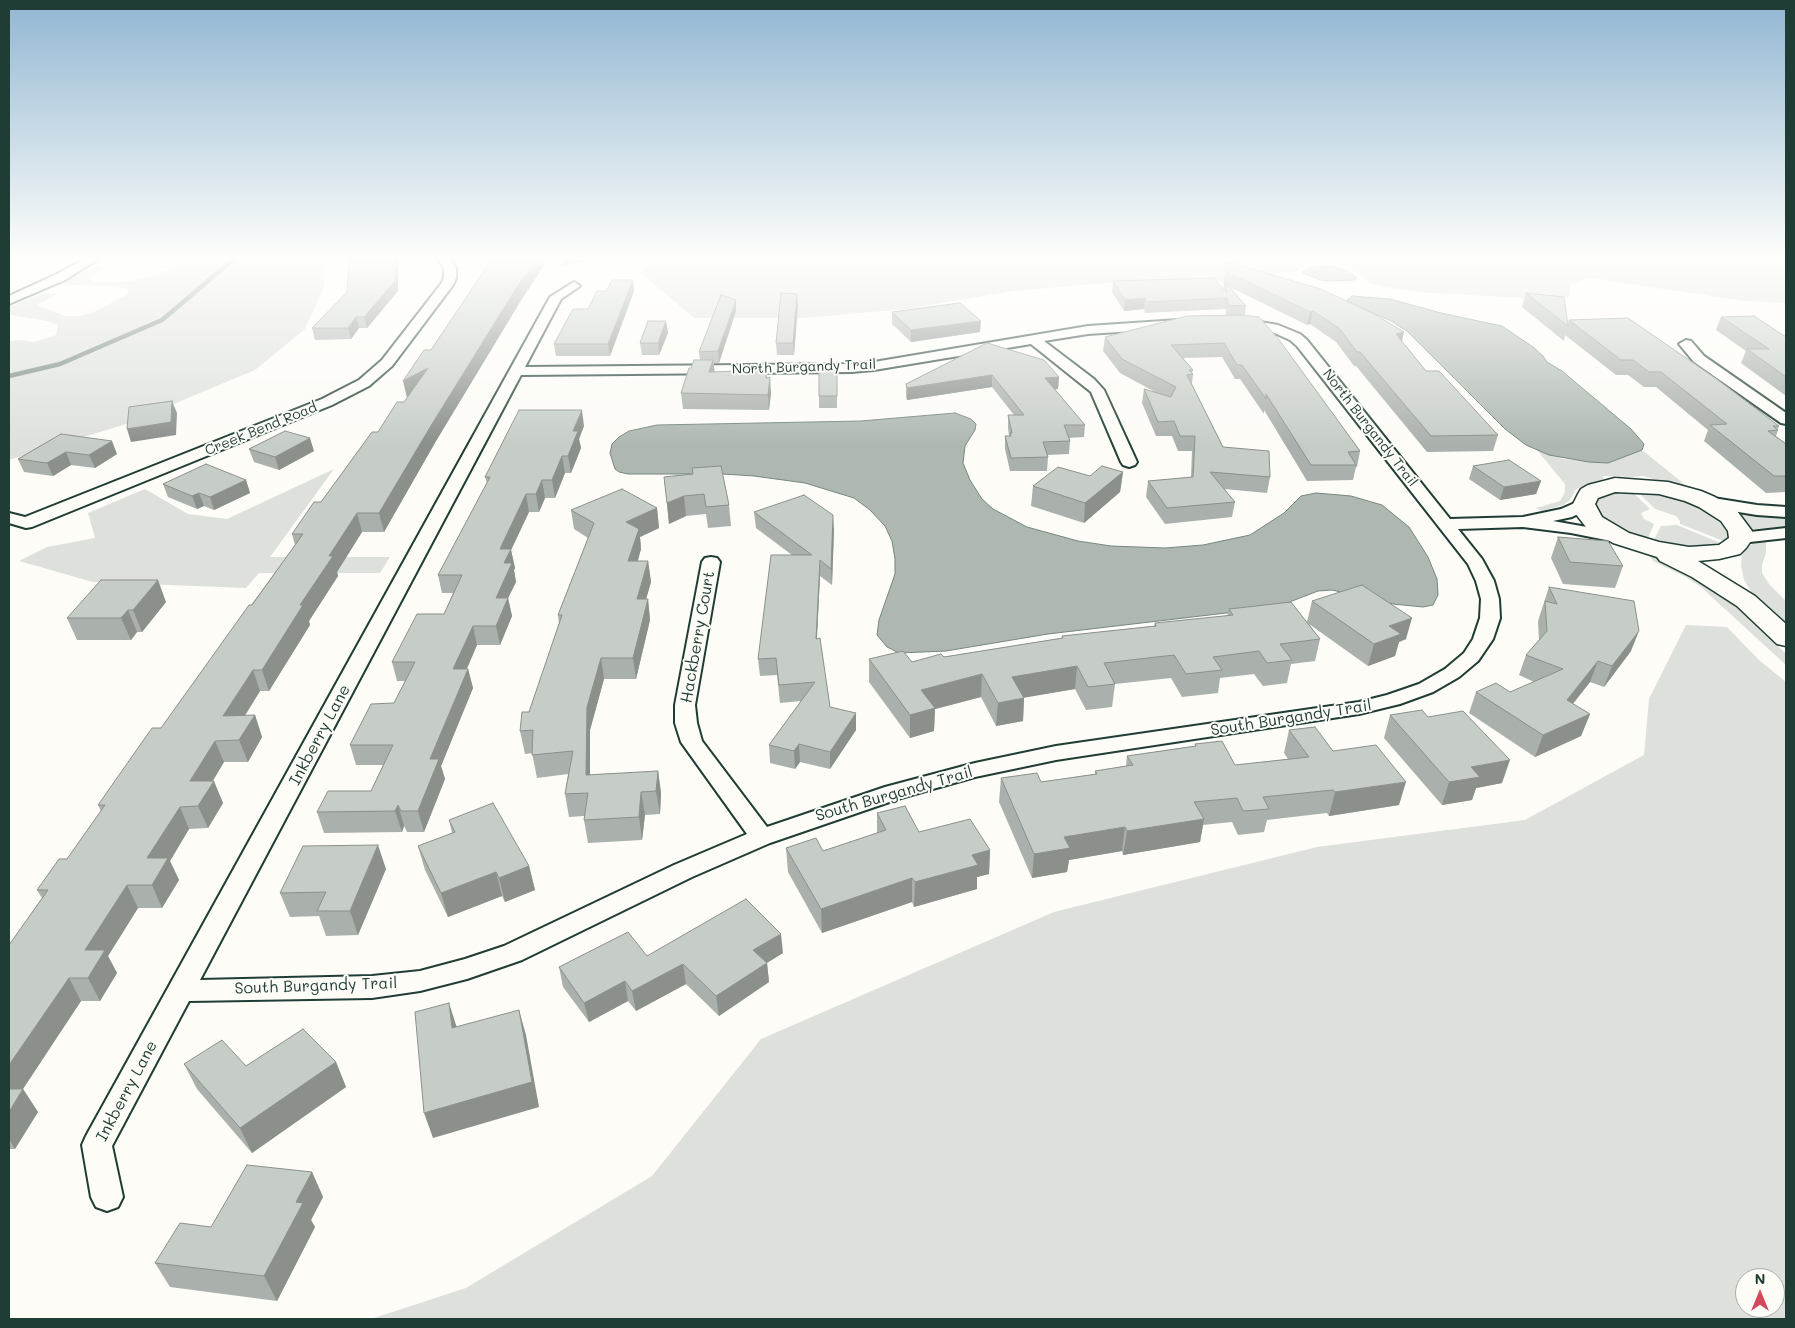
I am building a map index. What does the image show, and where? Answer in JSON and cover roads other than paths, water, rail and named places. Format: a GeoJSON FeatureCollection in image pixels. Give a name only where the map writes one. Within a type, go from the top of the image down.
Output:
{"type":"FeatureCollection","features":[{"type":"Feature","properties":{"kind":"street","name":"Creek Bend Road"},"geometry":{"type":"LineString","coordinates":[[9,518],[26,523],[327,402],[364,383],[387,363],[420,321]]}},
{"type":"Feature","properties":{"kind":"street","name":"Inkberry Lane"},"geometry":{"type":"LineString","coordinates":[[107,1196],[97,1144],[182,991],[543,321]]}},
{"type":"Feature","properties":{"kind":"street","name":"North Burgandy Trail"},"geometry":{"type":"LineString","coordinates":[[1224,322],[1273,328],[1294,337],[1302,343],[1446,524]]}},
{"type":"Feature","properties":{"kind":"street","name":"North Burgandy Trail"},"geometry":{"type":"LineString","coordinates":[[516,371],[851,368],[874,366],[1108,328],[1187,323]]}},
{"type":"Feature","properties":{"kind":"street"},"geometry":{"type":"LineString","coordinates":[[1033,339],[1097,390],[1129,462]]}},
{"type":"Feature","properties":{"kind":"street"},"geometry":{"type":"LineString","coordinates":[[1686,344],[1698,358],[1786,420]]}},
{"type":"Feature","properties":{"kind":"street"},"geometry":{"type":"LineString","coordinates":[[1621,538],[1594,522],[1586,513],[1585,499],[1596,490],[1628,484],[1660,487],[1707,502],[1757,510],[1786,512]]}},
{"type":"Feature","properties":{"kind":"street"},"geometry":{"type":"LineString","coordinates":[[1707,502],[1724,512],[1736,523],[1740,531],[1730,567],[1733,577],[1746,601]]}},
{"type":"Feature","properties":{"kind":"street"},"geometry":{"type":"LineString","coordinates":[[1446,524],[1523,522],[1566,514],[1584,504]]}},
{"type":"Feature","properties":{"kind":"street"},"geometry":{"type":"LineString","coordinates":[[1523,522],[1621,538],[1655,549],[1701,572],[1746,601],[1786,638]]}},
{"type":"Feature","properties":{"kind":"street","name":"South Burgandy Trail"},"geometry":{"type":"LineString","coordinates":[[182,991],[372,987],[420,981],[467,969],[513,953],[683,871],[762,837],[893,792],[975,770],[1056,753],[1359,708],[1393,700],[1426,688],[1452,673],[1470,657],[1484,639],[1490,618],[1490,599],[1485,581],[1476,563],[1446,524]]}},
{"type":"Feature","properties":{"kind":"street"},"geometry":{"type":"LineString","coordinates":[[1655,549],[1689,554],[1719,552],[1759,535],[1786,533]]}},
{"type":"Feature","properties":{"kind":"street","name":"Hackberry Court"},"geometry":{"type":"LineString","coordinates":[[711,562],[685,705],[686,723],[692,742],[762,837]]}},
{"type":"Feature","properties":{"kind":"waterway"},"geometry":{"type":"LineString","coordinates":[[9,376],[60,364],[160,321]]}}]}
